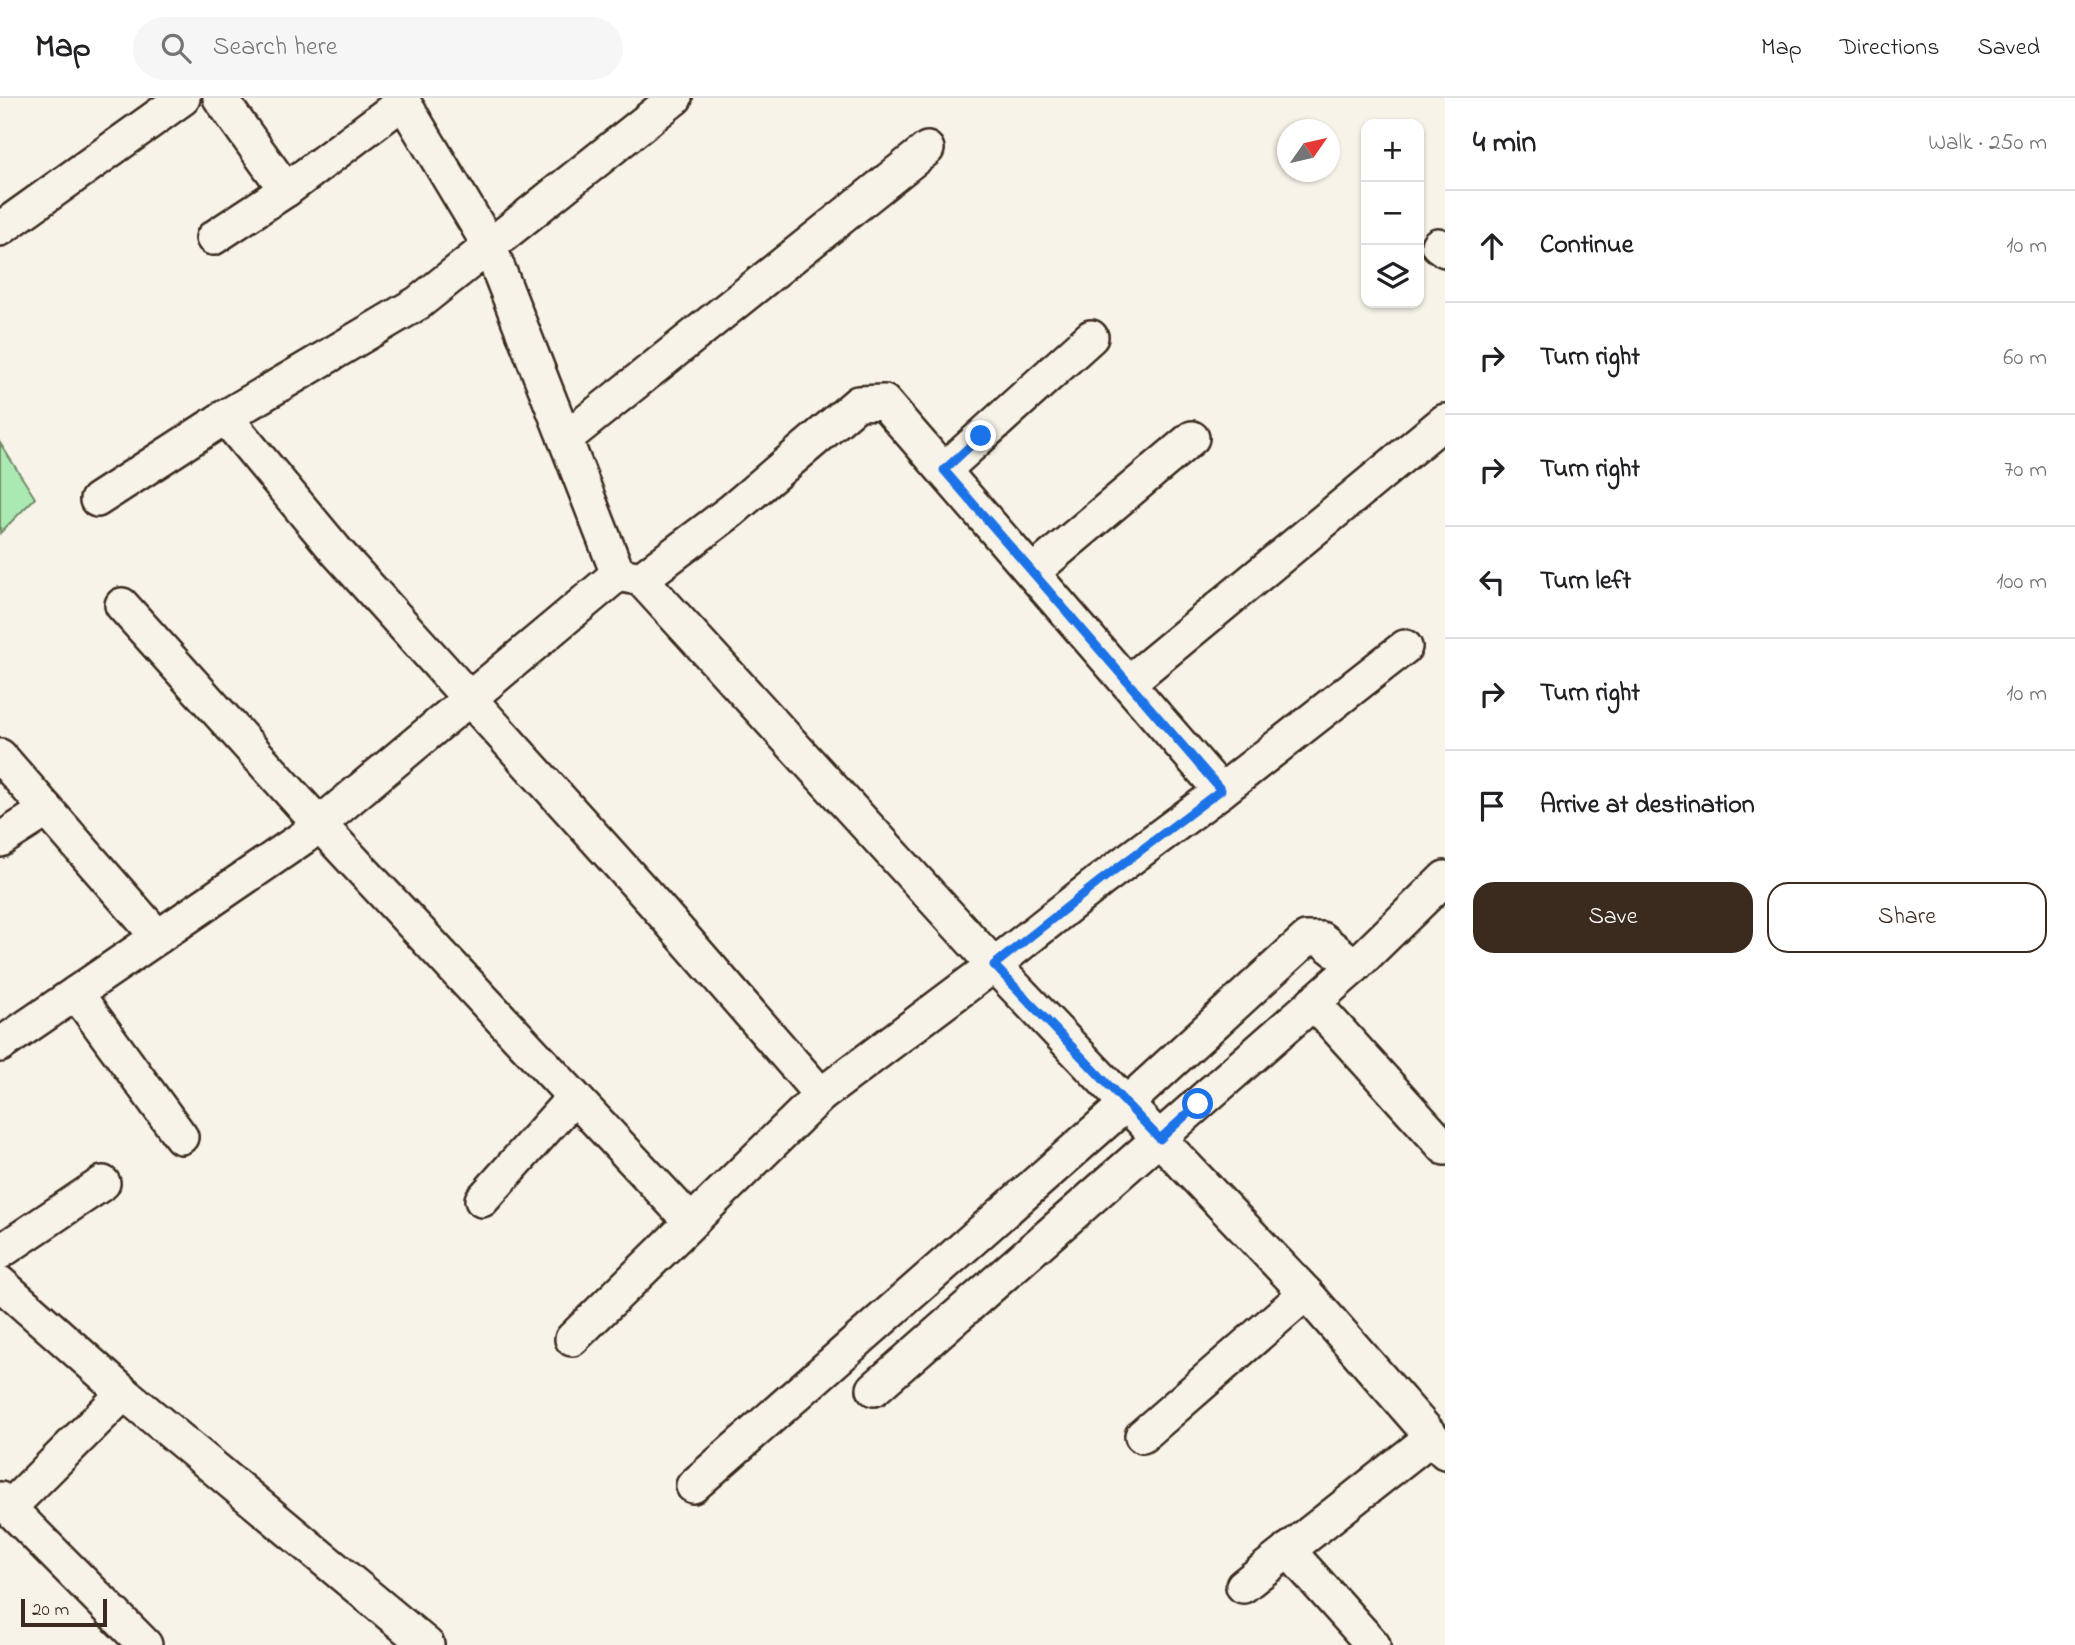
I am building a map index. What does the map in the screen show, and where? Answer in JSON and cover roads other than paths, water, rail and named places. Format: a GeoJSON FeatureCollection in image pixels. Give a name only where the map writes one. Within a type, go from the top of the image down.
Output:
{"type":"FeatureCollection","features":[{"type":"Feature","properties":{"kind":"street"},"geometry":{"type":"LineString","coordinates":[[0,229],[183,98]]}},
{"type":"Feature","properties":{"kind":"street"},"geometry":{"type":"LineString","coordinates":[[220,98],[286,190]]}},
{"type":"Feature","properties":{"kind":"street"},"geometry":{"type":"LineString","coordinates":[[213,238],[286,190],[402,100],[489,245],[565,439],[629,577],[1306,1293],[1438,1445],[1288,1550],[1243,1586]]}},
{"type":"Feature","properties":{"kind":"street"},"geometry":{"type":"LineString","coordinates":[[97,500],[225,417],[418,303],[660,103]]}},
{"type":"Feature","properties":{"kind":"street"},"geometry":{"type":"LineString","coordinates":[[565,439],[927,149]]}},
{"type":"Feature","properties":{"kind":"street"},"geometry":{"type":"LineString","coordinates":[[944,470],[1091,337]]}},
{"type":"Feature","properties":{"kind":"street"},"geometry":{"type":"LineString","coordinates":[[0,1045],[304,837],[469,699],[629,577],[731,511],[858,403],[884,402],[1221,790]]}},
{"type":"Feature","properties":{"kind":"street"},"geometry":{"type":"LineString","coordinates":[[225,417],[338,553],[652,901],[821,1095]]}},
{"type":"Feature","properties":{"kind":"street"},"geometry":{"type":"LineString","coordinates":[[1128,683],[1445,421]]}},
{"type":"Feature","properties":{"kind":"street"},"geometry":{"type":"LineString","coordinates":[[1033,572],[1192,438]]}},
{"type":"Feature","properties":{"kind":"street"},"geometry":{"type":"LineString","coordinates":[[122,605],[319,824],[691,1222]]}},
{"type":"Feature","properties":{"kind":"street"},"geometry":{"type":"LineString","coordinates":[[572,1339],[821,1095],[994,965],[1405,647]]}},
{"type":"Feature","properties":{"kind":"street"},"geometry":{"type":"LineString","coordinates":[[0,756],[158,937]]}},
{"type":"Feature","properties":{"kind":"street"},"geometry":{"type":"LineString","coordinates":[[0,840],[47,810]]}},
{"type":"Feature","properties":{"kind":"street"},"geometry":{"type":"LineString","coordinates":[[874,1389],[1355,966],[1444,882]]}},
{"type":"Feature","properties":{"kind":"street"},"geometry":{"type":"LineString","coordinates":[[693,1486],[1126,1104],[1306,939],[1321,939],[1355,966]]}},
{"type":"Feature","properties":{"kind":"street"},"geometry":{"type":"LineString","coordinates":[[76,993],[181,1138]]}},
{"type":"Feature","properties":{"kind":"street"},"geometry":{"type":"LineString","coordinates":[[1313,1002],[1445,1148]]}},
{"type":"Feature","properties":{"kind":"street"},"geometry":{"type":"LineString","coordinates":[[482,1200],[574,1097]]}},
{"type":"Feature","properties":{"kind":"street"},"geometry":{"type":"LineString","coordinates":[[0,1252],[103,1183]]}},
{"type":"Feature","properties":{"kind":"street"},"geometry":{"type":"LineString","coordinates":[[0,1283],[124,1393],[426,1645]]}},
{"type":"Feature","properties":{"kind":"street"},"geometry":{"type":"LineString","coordinates":[[1142,1436],[1306,1293]]}},
{"type":"Feature","properties":{"kind":"street"},"geometry":{"type":"LineString","coordinates":[[124,1393],[5,1503],[145,1645]]}},
{"type":"Feature","properties":{"kind":"street"},"geometry":{"type":"LineString","coordinates":[[1288,1550],[1373,1645]]}}]}
